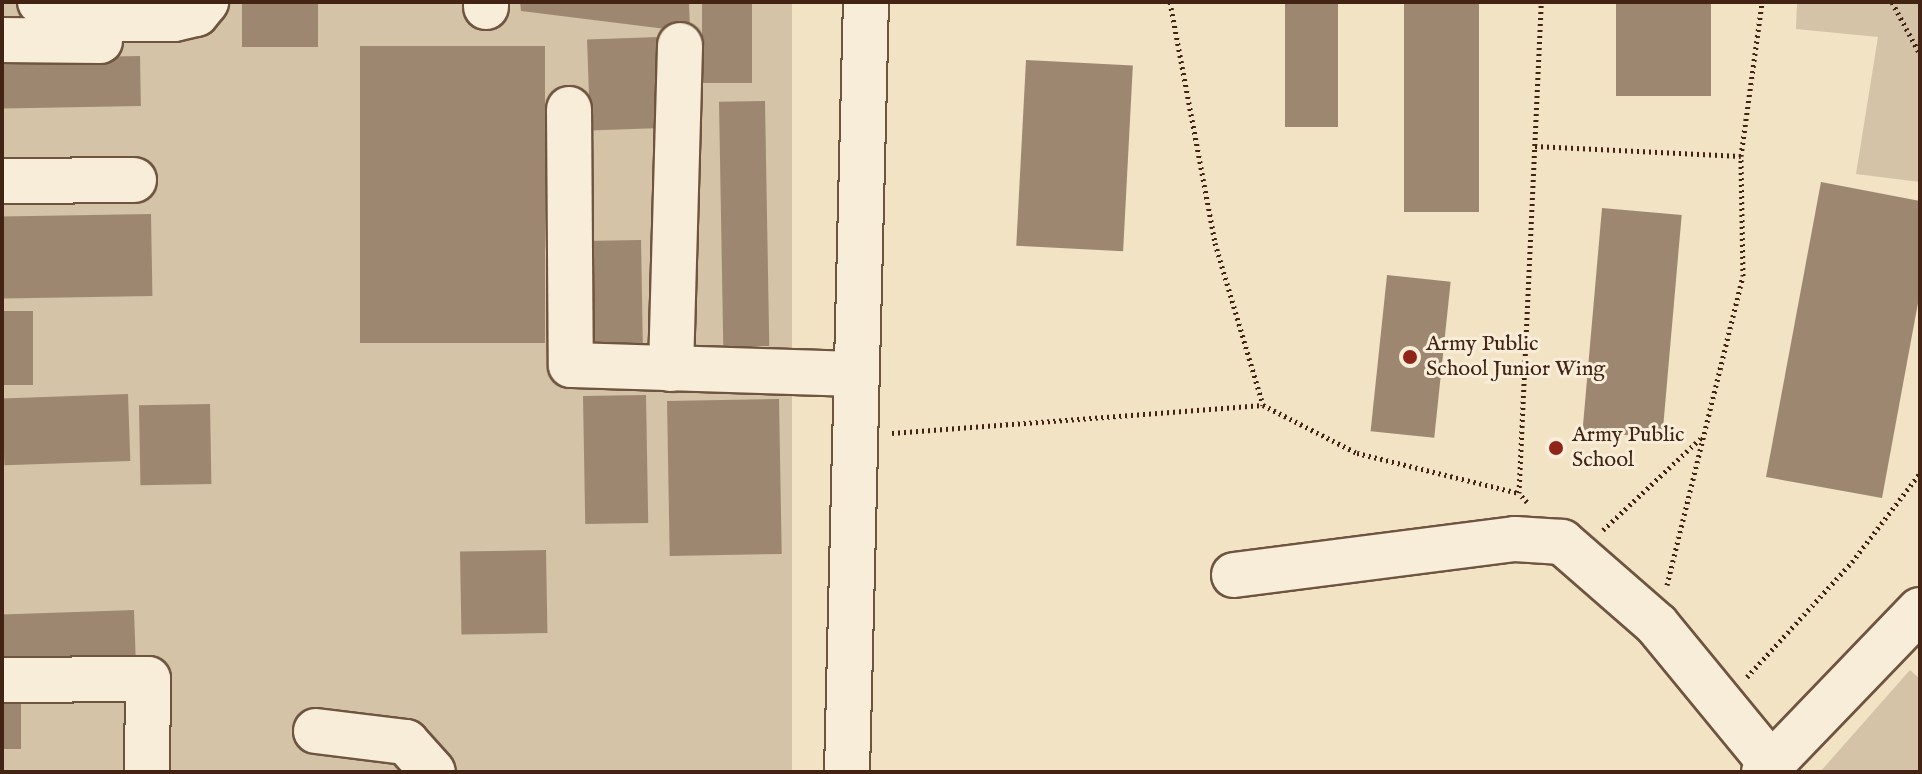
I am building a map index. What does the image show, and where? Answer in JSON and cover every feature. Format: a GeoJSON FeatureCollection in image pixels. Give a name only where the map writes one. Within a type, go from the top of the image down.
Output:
{"type":"FeatureCollection","features":[{"type":"Feature","properties":{"kind":"street"},"geometry":{"type":"LineString","coordinates":[[40,2],[55,14],[79,19],[174,19],[196,14],[206,2]]}},
{"type":"Feature","properties":{"kind":"street"},"geometry":{"type":"LineString","coordinates":[[847,772],[866,2]]}},
{"type":"Feature","properties":{"kind":"street"},"geometry":{"type":"LineString","coordinates":[[2,40],[146,41]]}},
{"type":"Feature","properties":{"kind":"street"},"geometry":{"type":"LineString","coordinates":[[671,369],[680,45]]}},
{"type":"Feature","properties":{"kind":"street"},"geometry":{"type":"LineString","coordinates":[[569,109],[571,365],[857,374]]}},
{"type":"Feature","properties":{"kind":"street"},"geometry":{"type":"LineString","coordinates":[[2,181],[134,180]]}},
{"type":"Feature","properties":{"kind":"street"},"geometry":{"type":"LineString","coordinates":[[1234,575],[1515,539],[1569,549],[1657,625],[1722,704],[1768,768],[1920,610]]}},
{"type":"Feature","properties":{"kind":"street"},"geometry":{"type":"LineString","coordinates":[[2,680],[148,679],[147,772]]}},
{"type":"Feature","properties":{"kind":"street"},"geometry":{"type":"LineString","coordinates":[[316,731],[406,742],[433,772]]}},
{"type":"Feature","properties":{"kind":"path"},"geometry":{"type":"LineString","coordinates":[[1170,2],[1215,243],[1263,405]]}},
{"type":"Feature","properties":{"kind":"path"},"geometry":{"type":"LineString","coordinates":[[1519,493],[1541,2]]}},
{"type":"Feature","properties":{"kind":"path"},"geometry":{"type":"LineString","coordinates":[[1657,625],[1743,276],[1741,156],[1762,2]]}},
{"type":"Feature","properties":{"kind":"path"},"geometry":{"type":"LineString","coordinates":[[1892,2],[1920,54]]}},
{"type":"Feature","properties":{"kind":"path"},"geometry":{"type":"LineString","coordinates":[[1535,146],[1741,156]]}},
{"type":"Feature","properties":{"kind":"path"},"geometry":{"type":"LineString","coordinates":[[855,436],[1263,405],[1357,453],[1519,493],[1569,549],[1703,436]]}},
{"type":"Feature","properties":{"kind":"path"},"geometry":{"type":"LineString","coordinates":[[1722,704],[1852,562],[1920,473]]}},
{"type":"Feature","properties":{"kind":"shaded area"},"geometry":{"type":"Polygon","coordinates":[[[2,2],[792,2],[792,772],[2,772],[2,2]]]}},
{"type":"Feature","properties":{"kind":"shaded area"},"geometry":{"type":"Polygon","coordinates":[[[1797,2],[1920,2],[1920,182],[1856,174],[1878,37],[1796,29],[1797,2]]]}},
{"type":"Feature","properties":{"kind":"shaded area"},"geometry":{"type":"Polygon","coordinates":[[[1910,670],[1920,679],[1920,772],[1820,772],[1910,670]]]}},
{"type":"Feature","properties":{"kind":"building"},"geometry":{"type":"Polygon","coordinates":[[[242,2],[318,2],[318,47],[242,47],[242,2]]]}},
{"type":"Feature","properties":{"kind":"building"},"geometry":{"type":"Polygon","coordinates":[[[520,2],[689,2],[690,32],[521,11],[520,2]]]}},
{"type":"Feature","properties":{"kind":"building"},"geometry":{"type":"Polygon","coordinates":[[[702,2],[752,2],[752,83],[702,83],[702,2]]]}},
{"type":"Feature","properties":{"kind":"building"},"geometry":{"type":"Polygon","coordinates":[[[1285,2],[1338,2],[1338,127],[1285,127],[1285,2]]]}},
{"type":"Feature","properties":{"kind":"building"},"geometry":{"type":"Polygon","coordinates":[[[1404,2],[1479,2],[1479,212],[1404,212],[1404,2]]]}},
{"type":"Feature","properties":{"kind":"building"},"geometry":{"type":"Polygon","coordinates":[[[1616,2],[1711,2],[1711,96],[1616,96],[1616,2]]]}},
{"type":"Feature","properties":{"kind":"building"},"geometry":{"type":"Polygon","coordinates":[[[658,37],[661,128],[590,130],[587,39],[658,37]]]}},
{"type":"Feature","properties":{"kind":"building"},"geometry":{"type":"Polygon","coordinates":[[[360,46],[545,46],[545,343],[360,343],[360,46]]]}},
{"type":"Feature","properties":{"kind":"building"},"geometry":{"type":"Polygon","coordinates":[[[140,56],[141,106],[3,108],[2,58],[140,56]]]}},
{"type":"Feature","properties":{"kind":"building"},"geometry":{"type":"Polygon","coordinates":[[[1026,60],[1133,66],[1123,251],[1016,246],[1026,60]]]}},
{"type":"Feature","properties":{"kind":"building"},"geometry":{"type":"Polygon","coordinates":[[[765,101],[769,346],[723,347],[719,102],[765,101]]]}},
{"type":"Feature","properties":{"kind":"building"},"geometry":{"type":"Polygon","coordinates":[[[1821,182],[1920,201],[1920,292],[1882,498],[1766,477],[1821,182]]]}},
{"type":"Feature","properties":{"kind":"building"},"geometry":{"type":"Polygon","coordinates":[[[1602,208],[1682,215],[1662,438],[1582,431],[1602,208]]]}},
{"type":"Feature","properties":{"kind":"building"},"geometry":{"type":"Polygon","coordinates":[[[151,214],[152,296],[3,299],[2,217],[151,214]]]}},
{"type":"Feature","properties":{"kind":"building"},"geometry":{"type":"Polygon","coordinates":[[[641,240],[643,354],[585,355],[583,241],[641,240]]]}},
{"type":"Feature","properties":{"kind":"building","name":"Army Public School Junior Wing"},"geometry":{"type":"Polygon","coordinates":[[[1387,275],[1451,282],[1434,438],[1371,431],[1387,275]]]}},
{"type":"Feature","properties":{"kind":"building"},"geometry":{"type":"Polygon","coordinates":[[[2,311],[33,311],[33,385],[2,385],[2,311]]]}},
{"type":"Feature","properties":{"kind":"building"},"geometry":{"type":"Polygon","coordinates":[[[128,394],[130,461],[4,465],[2,398],[128,394]]]}},
{"type":"Feature","properties":{"kind":"building"},"geometry":{"type":"Polygon","coordinates":[[[646,395],[648,523],[585,524],[583,396],[646,395]]]}},
{"type":"Feature","properties":{"kind":"building"},"geometry":{"type":"Polygon","coordinates":[[[779,399],[782,554],[670,556],[667,401],[779,399]]]}},
{"type":"Feature","properties":{"kind":"building"},"geometry":{"type":"Polygon","coordinates":[[[210,404],[211,484],[140,485],[139,405],[210,404]]]}},
{"type":"Feature","properties":{"kind":"building"},"geometry":{"type":"Polygon","coordinates":[[[546,550],[547,633],[461,634],[460,552],[546,550]]]}},
{"type":"Feature","properties":{"kind":"building"},"geometry":{"type":"Polygon","coordinates":[[[134,610],[136,671],[4,676],[2,615],[134,610]]]}},
{"type":"Feature","properties":{"kind":"building"},"geometry":{"type":"Polygon","coordinates":[[[2,692],[21,692],[21,749],[2,749],[2,692]]]}},
{"type":"Feature","properties":{"kind":"place","name":"Army Public School Junior Wing"},"geometry":{"type":"Point","coordinates":[1410,357]}},
{"type":"Feature","properties":{"kind":"place","name":"Army Public School"},"geometry":{"type":"Point","coordinates":[1556,448]}}]}
